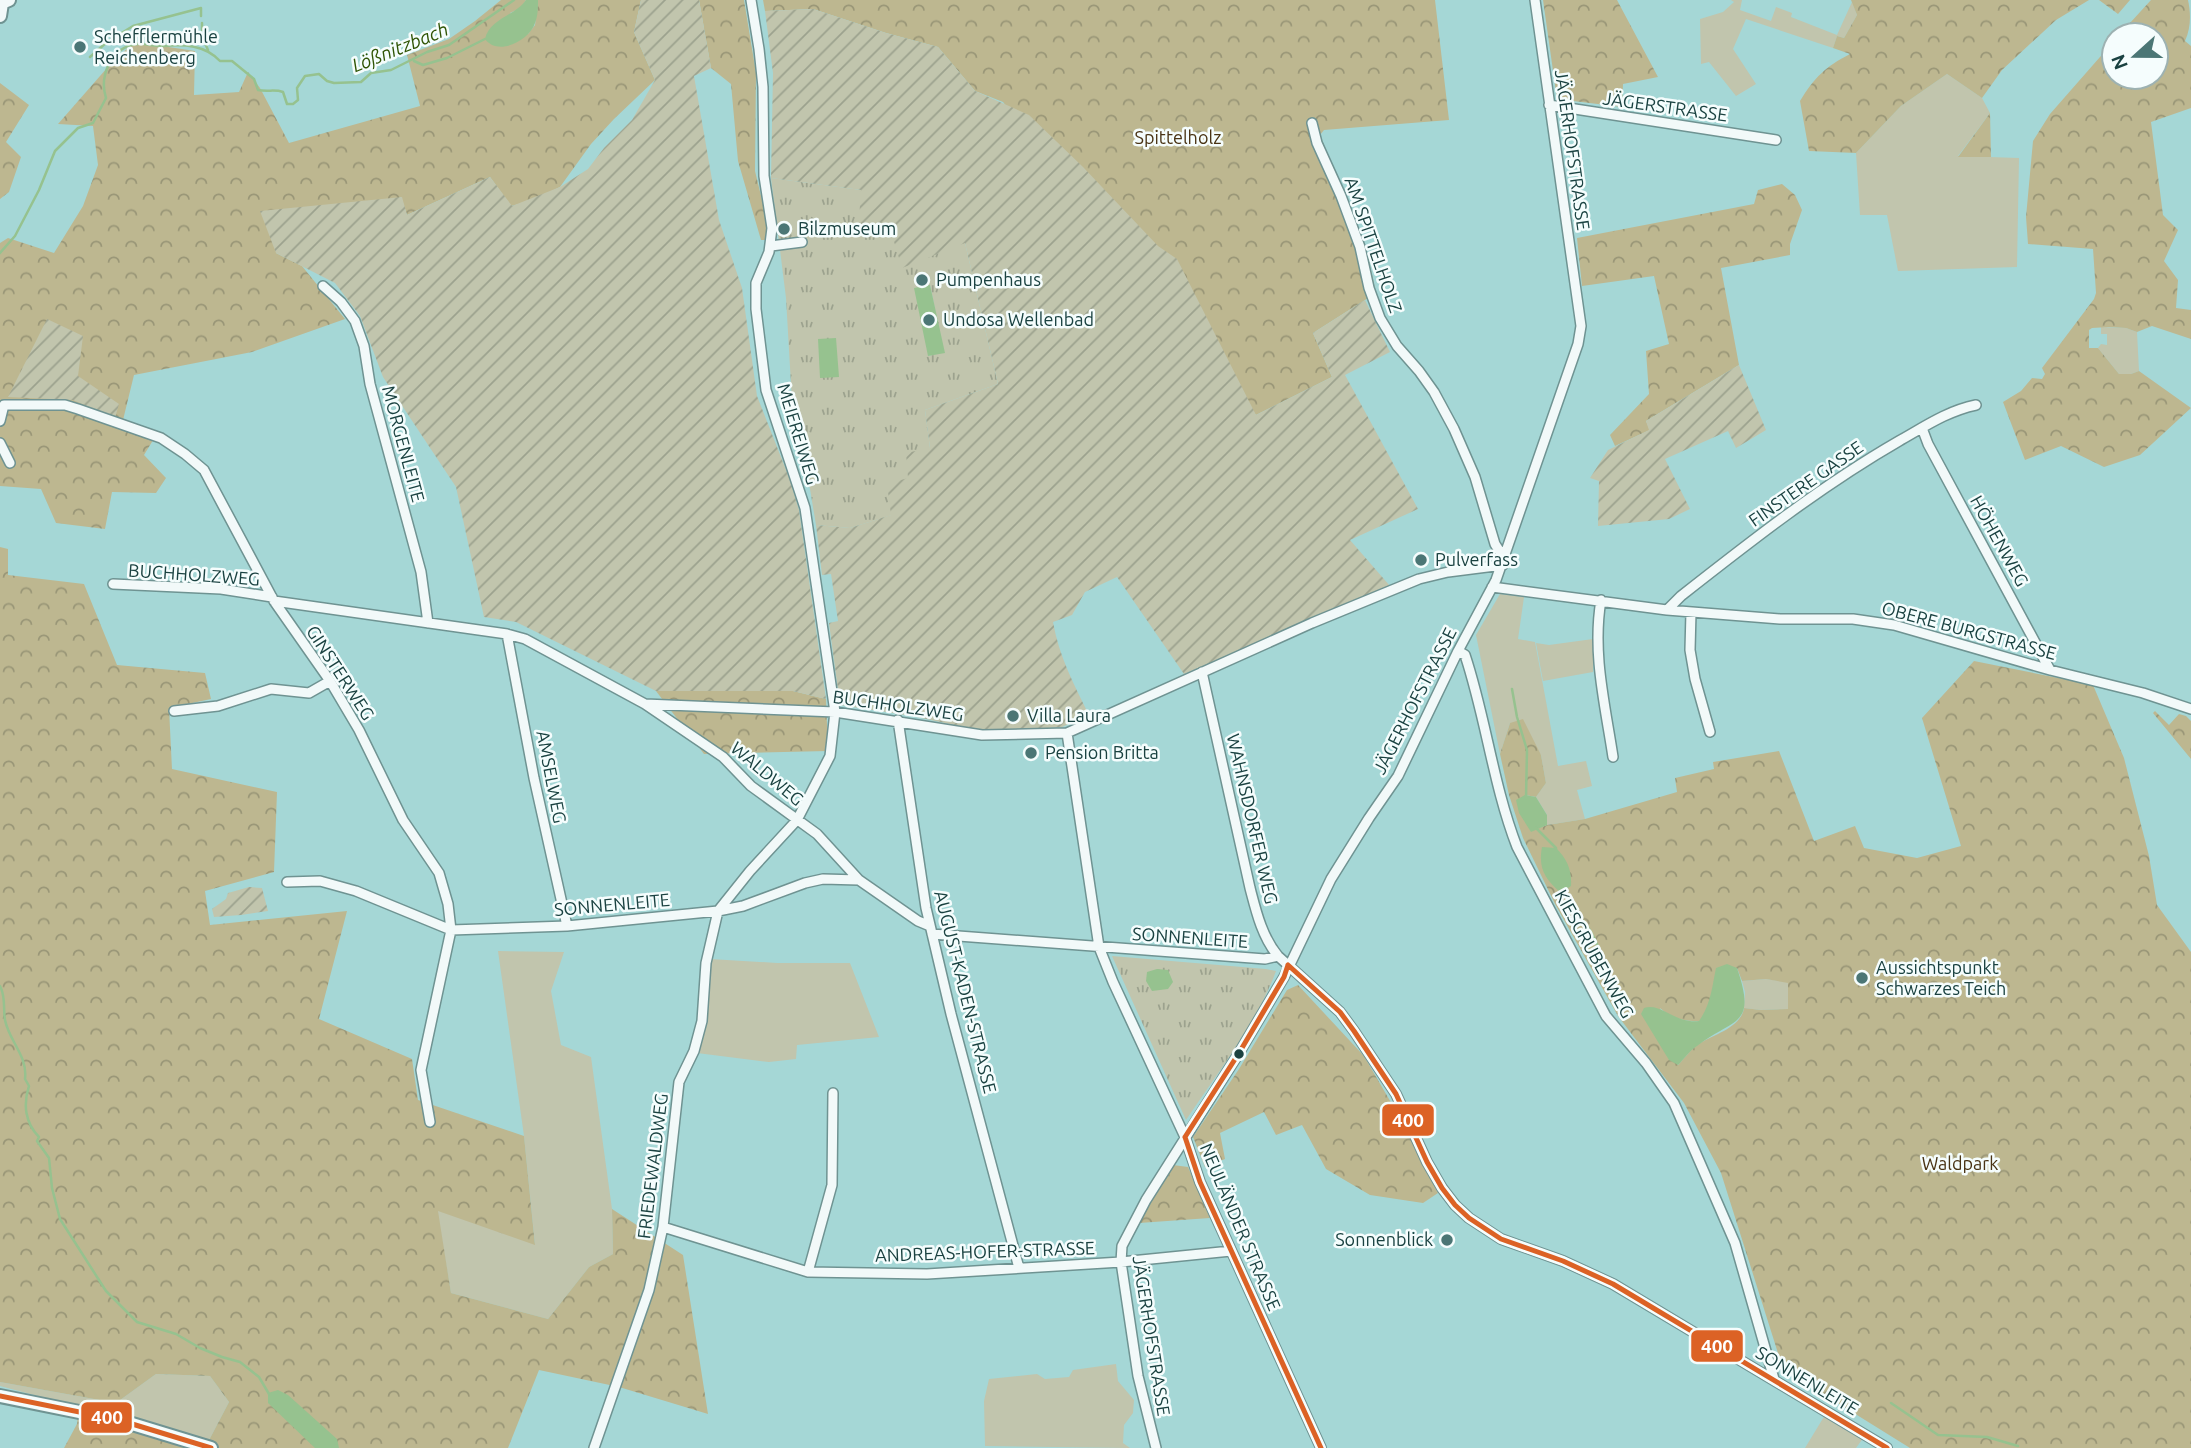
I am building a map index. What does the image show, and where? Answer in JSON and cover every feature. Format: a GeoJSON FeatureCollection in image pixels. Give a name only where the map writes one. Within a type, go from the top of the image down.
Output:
{"type":"FeatureCollection","features":[{"type":"Feature","properties":{"kind":"street","name":"MEIEREIWEG"},"geometry":{"type":"LineString","coordinates":[[751,0],[760,49],[764,176],[772,228],[771,246],[758,277],[756,290],[766,390],[805,508],[835,712]]}},
{"type":"Feature","properties":{"kind":"street","name":"JÄGERHOFSTRASSE"},"geometry":{"type":"LineString","coordinates":[[1156,1448],[1138,1376],[1121,1262],[1122,1246],[1146,1199],[1284,977],[1331,880],[1368,818],[1398,776],[1504,562],[1578,344],[1581,326],[1535,0]]}},
{"type":"Feature","properties":{"kind":"street"},"geometry":{"type":"LineString","coordinates":[[0,16],[4,1]]}},
{"type":"Feature","properties":{"kind":"street","name":"JÄGERSTRASSE"},"geometry":{"type":"LineString","coordinates":[[1549,105],[1776,140]]}},
{"type":"Feature","properties":{"kind":"street","name":"AM SPITTELHOLZ"},"geometry":{"type":"LineString","coordinates":[[1312,123],[1317,143],[1360,247],[1369,288],[1381,318],[1397,346],[1434,392],[1454,429],[1475,477],[1495,544],[1504,562]]}},
{"type":"Feature","properties":{"kind":"street"},"geometry":{"type":"LineString","coordinates":[[771,246],[802,242]]}},
{"type":"Feature","properties":{"kind":"street","name":"MORGENLEITE"},"geometry":{"type":"LineString","coordinates":[[323,286],[341,302],[355,321],[361,339],[370,384],[421,572],[428,622]]}},
{"type":"Feature","properties":{"kind":"street","name":"GINSTERWEG"},"geometry":{"type":"LineString","coordinates":[[0,421],[4,405],[65,405],[161,438],[204,470],[273,599],[330,681],[359,730],[403,820],[439,873],[448,904],[451,930],[421,1070],[430,1122]]}},
{"type":"Feature","properties":{"kind":"street","name":"FINSTERE GASSE"},"geometry":{"type":"LineString","coordinates":[[1667,610],[1681,596],[1795,507],[1863,461],[1951,412],[1976,405]]}},
{"type":"Feature","properties":{"kind":"street","name":"HÖHENWEG"},"geometry":{"type":"LineString","coordinates":[[1922,428],[1928,444],[2050,670]]}},
{"type":"Feature","properties":{"kind":"street"},"geometry":{"type":"LineString","coordinates":[[0,443],[10,463]]}},
{"type":"Feature","properties":{"kind":"street","name":"BUCHHOLZWEG"},"geometry":{"type":"LineString","coordinates":[[113,584],[221,589],[507,634],[524,639],[645,704],[835,712],[982,735],[1066,733],[1312,623],[1419,579],[1504,562]]}},
{"type":"Feature","properties":{"kind":"street","name":"OBERE BURGSTRASSE"},"geometry":{"type":"LineString","coordinates":[[1492,587],[1667,610],[1780,618],[1853,618],[1894,625],[2191,709]]}},
{"type":"Feature","properties":{"kind":"street"},"geometry":{"type":"LineString","coordinates":[[1601,600],[1597,649],[1613,757]]}},
{"type":"Feature","properties":{"kind":"street"},"geometry":{"type":"LineString","coordinates":[[1691,612],[1690,650],[1710,732]]}},
{"type":"Feature","properties":{"kind":"street","name":"AMSELWEG"},"geometry":{"type":"LineString","coordinates":[[507,634],[534,778],[567,926]]}},
{"type":"Feature","properties":{"kind":"street","name":"KIESGRUBENWEG"},"geometry":{"type":"LineString","coordinates":[[1458,651],[1465,655],[1478,694],[1506,820],[1517,848],[1606,1016],[1646,1063],[1674,1103],[1735,1243],[1774,1379]]}},
{"type":"Feature","properties":{"kind":"street","name":"WAHNSDORFER WEG"},"geometry":{"type":"LineString","coordinates":[[1202,672],[1250,888],[1263,930],[1278,956],[1288,965]]}},
{"type":"Feature","properties":{"kind":"street"},"geometry":{"type":"LineString","coordinates":[[173,711],[218,706],[271,688],[309,693],[330,681]]}},
{"type":"Feature","properties":{"kind":"street","name":"WALDWEG"},"geometry":{"type":"LineString","coordinates":[[645,704],[723,757],[751,786],[817,834],[859,880]]}},
{"type":"Feature","properties":{"kind":"street","name":"FRIEDEWALDWEG"},"geometry":{"type":"LineString","coordinates":[[594,1448],[649,1290],[663,1227],[679,1082],[694,1051],[702,1021],[706,963],[718,911],[797,820],[830,756],[835,712]]}},
{"type":"Feature","properties":{"kind":"street","name":"AUGUST-KADEN-STRASSE"},"geometry":{"type":"LineString","coordinates":[[898,720],[931,930],[1019,1269]]}},
{"type":"Feature","properties":{"kind":"street","name":"NEULÄNDER STRASSE"},"geometry":{"type":"LineString","coordinates":[[1066,733],[1100,947],[1113,982],[1185,1137],[1200,1182],[1321,1448]]}},
{"type":"Feature","properties":{"kind":"street","name":"SONNENLEITE"},"geometry":{"type":"LineString","coordinates":[[287,882],[320,881],[356,891],[451,930],[567,926],[718,911],[743,906],[823,879],[859,880],[931,930],[1100,947],[1265,959],[1278,956]]}},
{"type":"Feature","properties":{"kind":"street","name":"SONNENLEITE"},"geometry":{"type":"LineString","coordinates":[[1288,965],[1340,1012],[1354,1031],[1396,1094],[1442,1188],[1469,1218],[1500,1240],[1563,1261],[1613,1284],[1887,1448]]}},
{"type":"Feature","properties":{"kind":"street"},"geometry":{"type":"LineString","coordinates":[[808,1272],[832,1185],[833,1093]]}},
{"type":"Feature","properties":{"kind":"street","name":"ANDREAS-HOFER-STRASSE"},"geometry":{"type":"LineString","coordinates":[[663,1227],[808,1272],[927,1274],[1121,1262],[1231,1251]]}},
{"type":"Feature","properties":{"kind":"street"},"geometry":{"type":"LineString","coordinates":[[0,1396],[120,1420],[211,1448]]}},
{"type":"Feature","properties":{"kind":"green space"},"geometry":{"type":"Polygon","coordinates":[[[501,0],[526,0],[521,8],[510,13],[528,34],[535,25],[538,0],[641,0],[634,32],[655,80],[591,144],[560,187],[531,201],[511,206],[490,177],[407,215],[401,197],[276,253],[302,266],[345,319],[252,352],[134,375],[123,420],[158,432],[144,455],[166,478],[156,493],[112,492],[105,529],[56,523],[41,489],[0,486],[0,243],[8,238],[54,253],[83,206],[98,165],[93,126],[58,124],[114,60],[135,42],[195,51],[194,95],[239,92],[248,72],[260,88],[289,143],[420,106],[407,55],[449,39],[501,0]]]}},
{"type":"Feature","properties":{"kind":"green space"},"geometry":{"type":"Polygon","coordinates":[[[641,0],[699,0],[711,68],[694,76],[719,220],[742,288],[757,396],[799,510],[826,699],[793,691],[656,691],[516,622],[484,617],[456,487],[383,377],[360,316],[335,283],[276,253],[260,211],[402,197],[407,215],[490,177],[512,206],[560,187],[588,169],[604,148],[632,120],[655,80],[634,32],[641,0]]]}},
{"type":"Feature","properties":{"kind":"green space"},"geometry":{"type":"Polygon","coordinates":[[[699,0],[744,0],[756,73],[755,171],[770,233],[768,240],[761,240],[738,161],[731,84],[711,68],[699,0]]]}},
{"type":"Feature","properties":{"kind":"green space","name":"Spittelholz"},"geometry":{"type":"Polygon","coordinates":[[[763,0],[1435,0],[1449,120],[1324,130],[1320,135],[1367,252],[1376,293],[1313,333],[1332,377],[1256,415],[1003,102],[975,91],[938,47],[813,9],[765,11],[763,0]]]}},
{"type":"Feature","properties":{"kind":"green space"},"geometry":{"type":"Polygon","coordinates":[[[1543,0],[1617,0],[1658,77],[1623,84],[1622,107],[1557,99],[1543,0]]]}},
{"type":"Feature","properties":{"kind":"green space"},"geometry":{"type":"Polygon","coordinates":[[[1731,0],[1742,0],[1740,10],[1771,21],[1776,7],[1792,13],[1791,17],[1837,35],[1852,2],[1857,15],[1844,38],[1837,36],[1833,48],[1746,19],[1733,49],[1756,84],[1736,96],[1709,62],[1701,64],[1700,19],[1723,12],[1734,2],[1731,0]]]}},
{"type":"Feature","properties":{"kind":"green space"},"geometry":{"type":"Polygon","coordinates":[[[1851,0],[2089,0],[2056,20],[2002,70],[1982,98],[1947,74],[1901,106],[1856,153],[1809,151],[1800,101],[1821,73],[1850,54],[1833,48],[1837,36],[1844,38],[1857,15],[1851,0]]]}},
{"type":"Feature","properties":{"kind":"green space"},"geometry":{"type":"Polygon","coordinates":[[[2099,0],[2130,0],[2118,14],[2099,0]]]}},
{"type":"Feature","properties":{"kind":"green space"},"geometry":{"type":"Polygon","coordinates":[[[2151,0],[2188,0],[2189,26],[2185,41],[2191,46],[2191,108],[2151,122],[2163,215],[2178,230],[2164,261],[2178,280],[2176,308],[2191,310],[2191,339],[2152,326],[2137,332],[2126,328],[2092,328],[2089,330],[2089,348],[2098,348],[2119,374],[2139,371],[2191,408],[2140,455],[2104,467],[2061,446],[2025,460],[2003,402],[2021,391],[2032,378],[2042,379],[2045,374],[2042,368],[2096,293],[2093,249],[2028,244],[2026,217],[2033,141],[2050,114],[2100,57],[2100,91],[2170,91],[2170,21],[2132,21],[2151,0]]]}},
{"type":"Feature","properties":{"kind":"green space"},"geometry":{"type":"Polygon","coordinates":[[[813,9],[938,47],[975,91],[1029,115],[1158,246],[1177,259],[1256,415],[1332,377],[1313,333],[1365,300],[1390,352],[1345,375],[1418,509],[1350,540],[1390,586],[1184,674],[1117,577],[1085,592],[1072,615],[1053,622],[1063,658],[1089,715],[1062,727],[987,732],[912,716],[840,705],[829,623],[838,621],[831,574],[822,575],[816,525],[850,528],[891,515],[887,484],[908,478],[906,453],[930,448],[925,410],[998,384],[965,243],[902,268],[892,235],[858,234],[861,190],[771,178],[773,73],[765,11],[813,9]]]}},
{"type":"Feature","properties":{"kind":"green space"},"geometry":{"type":"Polygon","coordinates":[[[1947,74],[1982,98],[1990,113],[1958,156],[2019,158],[2017,267],[1898,271],[1887,215],[1860,215],[1856,153],[1901,106],[1947,74]]]}},
{"type":"Feature","properties":{"kind":"green space"},"geometry":{"type":"Polygon","coordinates":[[[0,83],[29,105],[6,142],[21,157],[9,192],[0,199],[0,83]]]}},
{"type":"Feature","properties":{"kind":"green space"},"geometry":{"type":"Polygon","coordinates":[[[1990,113],[1991,157],[1958,157],[1990,113]]]}},
{"type":"Feature","properties":{"kind":"green space"},"geometry":{"type":"Polygon","coordinates":[[[771,178],[861,190],[892,235],[965,243],[998,384],[925,410],[930,448],[908,478],[892,515],[850,528],[816,525],[793,419],[786,298],[771,178]],[[930,285],[928,356],[944,352],[930,285]]]}},
{"type":"Feature","properties":{"kind":"green space"},"geometry":{"type":"Polygon","coordinates":[[[1782,184],[1795,195],[1802,210],[1790,244],[1790,255],[1721,268],[1739,365],[1646,421],[1650,430],[1615,446],[1610,435],[1649,394],[1646,351],[1669,344],[1654,276],[1582,286],[1577,238],[1754,204],[1758,190],[1782,184]]]}},
{"type":"Feature","properties":{"kind":"green space"},"geometry":{"type":"Polygon","coordinates":[[[47,319],[83,336],[78,376],[119,404],[115,418],[73,400],[8,397],[47,319]]]}},
{"type":"Feature","properties":{"kind":"green space"},"geometry":{"type":"Polygon","coordinates":[[[2101,327],[2126,328],[2137,332],[2139,371],[2119,374],[2098,348],[2101,344],[2107,345],[2107,334],[2101,334],[2101,327]]]}},
{"type":"Feature","properties":{"kind":"green space"},"geometry":{"type":"Polygon","coordinates":[[[1739,365],[1766,430],[1736,448],[1728,431],[1665,459],[1690,509],[1669,519],[1598,526],[1599,481],[1590,478],[1608,450],[1649,430],[1646,421],[1739,365]]]}},
{"type":"Feature","properties":{"kind":"green space"},"geometry":{"type":"Polygon","coordinates":[[[0,547],[8,549],[8,575],[84,584],[117,665],[205,673],[211,699],[169,708],[172,769],[277,792],[274,872],[205,891],[210,925],[347,911],[319,1019],[412,1059],[418,1100],[524,1136],[535,1245],[438,1211],[451,1293],[548,1319],[589,1267],[613,1254],[612,1209],[683,1255],[708,1414],[619,1387],[539,1370],[508,1448],[219,1448],[207,1444],[229,1402],[210,1376],[156,1374],[116,1403],[0,1382],[0,547]]]}},
{"type":"Feature","properties":{"kind":"green space"},"geometry":{"type":"Polygon","coordinates":[[[1500,594],[1524,597],[1518,639],[1535,642],[1558,766],[1586,761],[1592,786],[1577,790],[1585,819],[1547,825],[1547,815],[1536,797],[1546,783],[1541,755],[1510,723],[1500,754],[1476,635],[1500,594]]]}},
{"type":"Feature","properties":{"kind":"green space"},"geometry":{"type":"Polygon","coordinates":[[[1593,639],[1593,672],[1543,681],[1536,643],[1549,645],[1593,639]]]}},
{"type":"Feature","properties":{"kind":"green space","name":"Waldpark"},"geometry":{"type":"Polygon","coordinates":[[[1974,661],[2093,685],[2124,758],[2149,856],[2157,905],[2191,952],[2191,1448],[1910,1448],[1783,1369],[1721,1173],[1684,1103],[1618,1016],[1555,904],[1523,838],[1509,795],[1500,754],[1510,723],[1523,719],[1541,755],[1546,783],[1536,797],[1525,795],[1531,831],[1547,825],[1585,819],[1677,792],[1675,778],[1714,769],[1713,762],[1779,751],[1814,841],[1855,826],[1864,848],[1917,858],[1961,846],[1922,718],[1974,661]],[[1737,968],[1714,982],[1700,1021],[1678,1019],[1660,1008],[1678,1065],[1697,1045],[1738,1021],[1744,1008],[1788,1009],[1788,983],[1766,979],[1742,981],[1737,968]]]}},
{"type":"Feature","properties":{"kind":"green space"},"geometry":{"type":"Polygon","coordinates":[[[656,691],[793,691],[826,699],[828,751],[704,754],[656,691]]]}},
{"type":"Feature","properties":{"kind":"green space"},"geometry":{"type":"Polygon","coordinates":[[[2155,711],[2169,725],[2179,714],[2191,721],[2191,759],[2153,713],[2155,711]]]}},
{"type":"Feature","properties":{"kind":"green space"},"geometry":{"type":"Polygon","coordinates":[[[249,887],[262,888],[268,911],[214,917],[212,909],[226,899],[228,893],[249,887]]]}},
{"type":"Feature","properties":{"kind":"green space"},"geometry":{"type":"Polygon","coordinates":[[[498,951],[564,952],[551,991],[561,1045],[591,1057],[612,1209],[613,1254],[589,1267],[548,1319],[451,1293],[437,1210],[535,1244],[524,1136],[498,951]]]}},
{"type":"Feature","properties":{"kind":"green space"},"geometry":{"type":"Polygon","coordinates":[[[1112,956],[1276,971],[1248,1028],[1186,1120],[1112,956]]]}},
{"type":"Feature","properties":{"kind":"green space"},"geometry":{"type":"Polygon","coordinates":[[[710,959],[850,963],[879,1037],[797,1045],[796,1059],[769,1062],[697,1053],[710,959]]]}},
{"type":"Feature","properties":{"kind":"green space"},"geometry":{"type":"Polygon","coordinates":[[[1766,979],[1788,982],[1788,1009],[1744,1008],[1745,992],[1742,981],[1766,979]]]}},
{"type":"Feature","properties":{"kind":"green space"},"geometry":{"type":"Polygon","coordinates":[[[1298,985],[1364,1056],[1404,1125],[1438,1193],[1423,1203],[1370,1195],[1326,1169],[1302,1125],[1276,1135],[1264,1112],[1220,1133],[1225,1159],[1205,1167],[1193,1137],[1239,1069],[1287,990],[1298,985]]]}},
{"type":"Feature","properties":{"kind":"green space"},"geometry":{"type":"Polygon","coordinates":[[[1173,1165],[1188,1167],[1210,1218],[1139,1223],[1173,1165]]]}},
{"type":"Feature","properties":{"kind":"green space"},"geometry":{"type":"Polygon","coordinates":[[[1116,1364],[1118,1381],[1134,1400],[1133,1413],[1124,1425],[1123,1443],[1130,1448],[985,1446],[984,1401],[989,1379],[1037,1374],[1045,1379],[1069,1377],[1073,1370],[1116,1364]]]}},
{"type":"Feature","properties":{"kind":"green space"},"geometry":{"type":"Polygon","coordinates":[[[156,1374],[210,1376],[229,1402],[207,1444],[155,1427],[0,1386],[0,1382],[116,1403],[156,1374]]]}},
{"type":"Feature","properties":{"kind":"green space"},"geometry":{"type":"Polygon","coordinates":[[[78,1414],[203,1448],[64,1448],[77,1424],[78,1414]]]}},
{"type":"Feature","properties":{"kind":"green space"},"geometry":{"type":"Polygon","coordinates":[[[1825,1415],[1864,1437],[1856,1448],[1805,1448],[1825,1415]]]}},
{"type":"Feature","properties":{"kind":"shaded area"},"geometry":{"type":"Polygon","coordinates":[[[526,0],[538,0],[536,20],[527,35],[505,46],[491,44],[485,39],[492,26],[526,0]]]}},
{"type":"Feature","properties":{"kind":"shaded area","name":"Undosa Wellenbad"},"geometry":{"type":"Polygon","coordinates":[[[930,285],[945,353],[928,356],[914,288],[930,285]]]}},
{"type":"Feature","properties":{"kind":"shaded area"},"geometry":{"type":"Polygon","coordinates":[[[836,338],[839,377],[820,378],[818,339],[836,338]]]}},
{"type":"Feature","properties":{"kind":"shaded area"},"geometry":{"type":"Polygon","coordinates":[[[1525,795],[1536,797],[1547,815],[1547,825],[1531,832],[1519,813],[1516,800],[1525,795]]]}},
{"type":"Feature","properties":{"kind":"shaded area"},"geometry":{"type":"Polygon","coordinates":[[[1542,847],[1556,848],[1568,865],[1571,886],[1561,893],[1544,873],[1541,862],[1542,847]]]}},
{"type":"Feature","properties":{"kind":"shaded area"},"geometry":{"type":"Polygon","coordinates":[[[1727,964],[1737,968],[1745,1001],[1743,1011],[1732,1024],[1694,1048],[1678,1065],[1669,1060],[1641,1014],[1644,1008],[1651,1007],[1682,1019],[1699,1021],[1709,1002],[1716,968],[1727,964]]]}},
{"type":"Feature","properties":{"kind":"shaded area"},"geometry":{"type":"Polygon","coordinates":[[[1168,970],[1173,982],[1168,989],[1152,991],[1146,981],[1147,972],[1168,970]]]}},
{"type":"Feature","properties":{"kind":"shaded area"},"geometry":{"type":"Polygon","coordinates":[[[278,1390],[288,1395],[337,1439],[339,1448],[315,1448],[268,1403],[268,1393],[278,1390]]]}},
{"type":"Feature","properties":{"kind":"waterway","name":"Lößnitzbach"},"geometry":{"type":"LineString","coordinates":[[0,253],[15,236],[39,190],[55,151],[78,128],[93,123],[106,98],[104,81],[109,64],[128,46],[179,45],[201,49],[220,61],[232,61],[254,79],[258,90],[283,92],[287,104],[293,104],[298,100],[297,88],[305,76],[319,74],[334,83],[361,82],[371,73],[391,70],[427,52],[449,45],[514,0]]}},
{"type":"Feature","properties":{"kind":"waterway"},"geometry":{"type":"LineString","coordinates":[[90,57],[107,42],[133,26],[201,8],[201,16]]}},
{"type":"Feature","properties":{"kind":"waterway"},"geometry":{"type":"LineString","coordinates":[[202,23],[202,30]]}},
{"type":"Feature","properties":{"kind":"waterway"},"geometry":{"type":"LineString","coordinates":[[201,34],[208,50]]}},
{"type":"Feature","properties":{"kind":"waterway"},"geometry":{"type":"LineString","coordinates":[[414,61],[423,65],[447,58],[485,39]]}},
{"type":"Feature","properties":{"kind":"waterway"},"geometry":{"type":"LineString","coordinates":[[1512,689],[1527,750],[1526,798]]}},
{"type":"Feature","properties":{"kind":"waterway"},"geometry":{"type":"LineString","coordinates":[[1536,828],[1556,851]]}},
{"type":"Feature","properties":{"kind":"waterway"},"geometry":{"type":"LineString","coordinates":[[1568,903],[1595,939],[1620,996],[1635,1011]]}},
{"type":"Feature","properties":{"kind":"waterway"},"geometry":{"type":"LineString","coordinates":[[0,986],[7,1028],[24,1063],[25,1079],[29,1086],[26,1100],[28,1119],[39,1137],[37,1141],[49,1158],[52,1188],[60,1219],[106,1291],[137,1322],[176,1334],[200,1348],[240,1362],[259,1377],[269,1394]]}},
{"type":"Feature","properties":{"kind":"waterway"},"geometry":{"type":"LineString","coordinates":[[1891,1403],[1938,1435],[1987,1437],[2018,1446]]}},
{"type":"Feature","properties":{"kind":"transit line","name":"400"},"geometry":{"type":"LineString","coordinates":[[1288,965],[1340,1012],[1354,1031],[1396,1094],[1442,1188],[1469,1218],[1501,1239],[1563,1261],[1613,1284],[1887,1448]]}},
{"type":"Feature","properties":{"kind":"transit line","name":"400"},"geometry":{"type":"LineString","coordinates":[[1185,1137],[1239,1053],[1284,977],[1288,965]]}},
{"type":"Feature","properties":{"kind":"transit line","name":"400"},"geometry":{"type":"LineString","coordinates":[[1185,1137],[1200,1182],[1321,1448]]}},
{"type":"Feature","properties":{"kind":"transit line","name":"400"},"geometry":{"type":"LineString","coordinates":[[0,1396],[119,1420],[211,1448]]}},
{"type":"Feature","properties":{"kind":"place","name":"Schefflermühle Reichenberg"},"geometry":{"type":"Point","coordinates":[80,47]}},
{"type":"Feature","properties":{"kind":"place","name":"Bilzmuseum"},"geometry":{"type":"Point","coordinates":[784,229]}},
{"type":"Feature","properties":{"kind":"place","name":"Pumpenhaus"},"geometry":{"type":"Point","coordinates":[922,280]}},
{"type":"Feature","properties":{"kind":"place","name":"Undosa Wellenbad"},"geometry":{"type":"Point","coordinates":[929,320]}},
{"type":"Feature","properties":{"kind":"place","name":"Pulverfass"},"geometry":{"type":"Point","coordinates":[1421,560]}},
{"type":"Feature","properties":{"kind":"place","name":"Villa Laura"},"geometry":{"type":"Point","coordinates":[1013,716]}},
{"type":"Feature","properties":{"kind":"place","name":"Pension Britta"},"geometry":{"type":"Point","coordinates":[1031,753]}},
{"type":"Feature","properties":{"kind":"place","name":"Aussichtspunkt Schwarzes Teich"},"geometry":{"type":"Point","coordinates":[1862,978]}},
{"type":"Feature","properties":{"kind":"place","name":"Sonnenblick"},"geometry":{"type":"Point","coordinates":[1447,1240]}}]}
